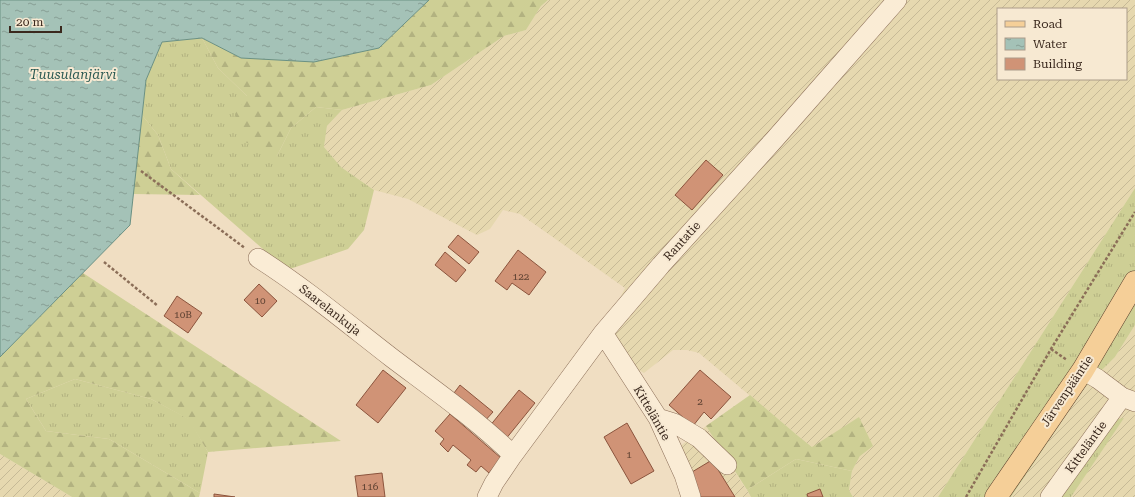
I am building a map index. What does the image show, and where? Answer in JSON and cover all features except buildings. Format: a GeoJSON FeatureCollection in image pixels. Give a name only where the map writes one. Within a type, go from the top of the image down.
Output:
{"type":"FeatureCollection","features":[{"type":"Feature","properties":{"kind":"main road","name":"Järvenpääntie"},"geometry":{"type":"LineString","coordinates":[[996,497],[1083,370],[1135,282]]}},
{"type":"Feature","properties":{"kind":"street","name":"Rantatie"},"geometry":{"type":"LineString","coordinates":[[487,497],[494,483],[513,456],[603,333],[661,265],[774,140],[897,0]]}},
{"type":"Feature","properties":{"kind":"street","name":"Saarelankuja"},"geometry":{"type":"LineString","coordinates":[[258,258],[285,275],[410,372],[497,440],[513,456]]}},
{"type":"Feature","properties":{"kind":"street","name":"Kitteläntie"},"geometry":{"type":"LineString","coordinates":[[603,333],[658,418],[684,476],[691,497]]}},
{"type":"Feature","properties":{"kind":"street"},"geometry":{"type":"LineString","coordinates":[[1083,370],[1129,400]]}},
{"type":"Feature","properties":{"kind":"street","name":"Kitteläntie"},"geometry":{"type":"LineString","coordinates":[[1050,497],[1129,400]]}},
{"type":"Feature","properties":{"kind":"street"},"geometry":{"type":"LineString","coordinates":[[658,418],[674,423],[699,438],[727,465]]}},
{"type":"Feature","properties":{"kind":"path"},"geometry":{"type":"LineString","coordinates":[[141,171],[258,258]]}},
{"type":"Feature","properties":{"kind":"path"},"geometry":{"type":"LineString","coordinates":[[966,497],[1051,349],[1135,212]]}},
{"type":"Feature","properties":{"kind":"path"},"geometry":{"type":"LineString","coordinates":[[104,262],[158,306]]}},
{"type":"Feature","properties":{"kind":"shaded area"},"geometry":{"type":"Polygon","coordinates":[[[548,0],[1135,0],[1135,188],[938,497],[853,497],[849,490],[852,471],[860,456],[812,447],[699,353],[687,350],[673,350],[644,373],[635,368],[619,343],[605,354],[603,333],[625,288],[520,214],[503,210],[490,229],[477,235],[408,199],[374,190],[341,167],[324,147],[327,126],[342,110],[431,85],[504,36],[526,30],[541,6],[548,0]]]}},
{"type":"Feature","properties":{"kind":"shaded area"},"geometry":{"type":"Polygon","coordinates":[[[1135,325],[1135,497],[1071,497],[1123,419],[1054,497],[1011,497],[1085,387],[1115,357],[1135,325]]]}},
{"type":"Feature","properties":{"kind":"shaded area"},"geometry":{"type":"Polygon","coordinates":[[[706,426],[751,497],[693,497],[674,451],[706,426]]]}},
{"type":"Feature","properties":{"kind":"shaded area"},"geometry":{"type":"Polygon","coordinates":[[[0,454],[72,497],[0,497],[0,454]]]}},
{"type":"Feature","properties":{"kind":"green space"},"geometry":{"type":"Polygon","coordinates":[[[429,0],[548,0],[541,6],[526,30],[504,36],[431,85],[342,110],[316,107],[291,128],[277,156],[245,142],[235,114],[247,96],[218,68],[202,38],[241,58],[379,48],[429,0]]]}},
{"type":"Feature","properties":{"kind":"green space"},"geometry":{"type":"Polygon","coordinates":[[[202,38],[218,68],[247,96],[277,156],[291,128],[316,107],[342,110],[327,126],[324,147],[341,167],[374,190],[364,230],[348,249],[290,269],[264,250],[171,169],[158,135],[142,115],[146,80],[162,42],[202,38]]]}},
{"type":"Feature","properties":{"kind":"green space"},"geometry":{"type":"Polygon","coordinates":[[[142,115],[158,135],[171,169],[200,195],[133,194],[142,115]]]}},
{"type":"Feature","properties":{"kind":"green space"},"geometry":{"type":"Polygon","coordinates":[[[1135,188],[1135,325],[1115,357],[1085,387],[1011,497],[938,497],[1135,188]]]}},
{"type":"Feature","properties":{"kind":"green space"},"geometry":{"type":"Polygon","coordinates":[[[83,273],[341,441],[208,452],[188,419],[151,399],[75,379],[26,399],[46,431],[109,439],[200,493],[199,497],[72,497],[0,454],[0,357],[83,273]]]}},
{"type":"Feature","properties":{"kind":"green space"},"geometry":{"type":"Polygon","coordinates":[[[75,379],[151,399],[189,419],[208,452],[200,493],[109,439],[46,431],[26,399],[75,379]]]}},
{"type":"Feature","properties":{"kind":"green space"},"geometry":{"type":"Polygon","coordinates":[[[750,395],[812,447],[859,417],[873,446],[860,456],[852,471],[796,459],[747,490],[706,426],[750,395]]]}},
{"type":"Feature","properties":{"kind":"green space"},"geometry":{"type":"Polygon","coordinates":[[[1124,418],[1071,497],[1054,497],[1107,421],[1124,418]]]}},
{"type":"Feature","properties":{"kind":"green space"},"geometry":{"type":"Polygon","coordinates":[[[796,459],[852,471],[849,490],[853,497],[751,497],[747,490],[796,459]]]}},
{"type":"Feature","properties":{"kind":"water","name":"Tuusulanjärvi"},"geometry":{"type":"Polygon","coordinates":[[[0,0],[429,0],[379,48],[314,62],[241,58],[202,38],[162,42],[146,80],[130,225],[0,357],[0,0]]]}}]}
